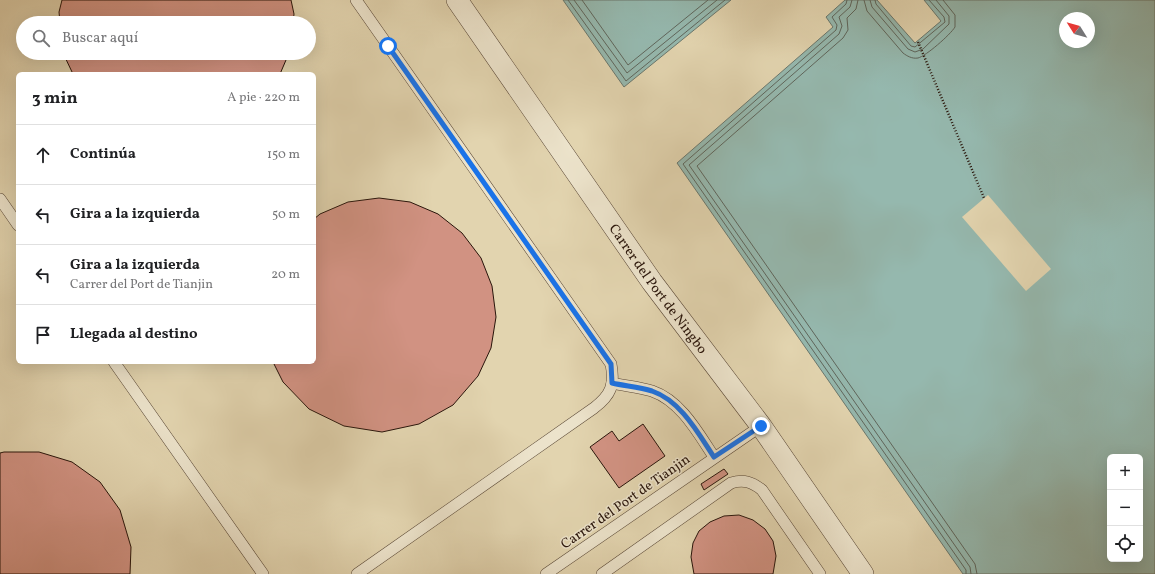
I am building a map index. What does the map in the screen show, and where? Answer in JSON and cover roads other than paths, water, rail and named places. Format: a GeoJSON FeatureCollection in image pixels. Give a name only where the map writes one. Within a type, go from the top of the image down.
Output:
{"type":"FeatureCollection","features":[{"type":"Feature","properties":{"kind":"street","name":"Carrer del Port de Ningbo"},"geometry":{"type":"LineString","coordinates":[[457,0],[652,282],[761,426],[863,574]]}},
{"type":"Feature","properties":{"kind":"lane"},"geometry":{"type":"LineString","coordinates":[[356,0],[611,364],[612,383],[605,400],[357,574]]}},
{"type":"Feature","properties":{"kind":"lane"},"geometry":{"type":"LineString","coordinates":[[0,199],[16,222]]}},
{"type":"Feature","properties":{"kind":"lane"},"geometry":{"type":"LineString","coordinates":[[115,364],[263,574]]}},
{"type":"Feature","properties":{"kind":"lane"},"geometry":{"type":"LineString","coordinates":[[612,383],[651,391],[670,400],[679,408],[714,457]]}},
{"type":"Feature","properties":{"kind":"lane","name":"Carrer del Port de Tianjin"},"geometry":{"type":"LineString","coordinates":[[546,574],[761,426]]}},
{"type":"Feature","properties":{"kind":"lane"},"geometry":{"type":"LineString","coordinates":[[602,574],[731,484],[739,480],[755,484],[762,490],[820,574]]}},
{"type":"Feature","properties":{"kind":"water"},"geometry":{"type":"Polygon","coordinates":[[[563,0],[731,0],[624,87],[563,0]]]}},
{"type":"Feature","properties":{"kind":"water"},"geometry":{"type":"Polygon","coordinates":[[[845,0],[877,0],[915,43],[941,21],[924,0],[1155,0],[1155,574],[963,574],[677,163],[833,27],[826,17],[845,0]]]}}]}
